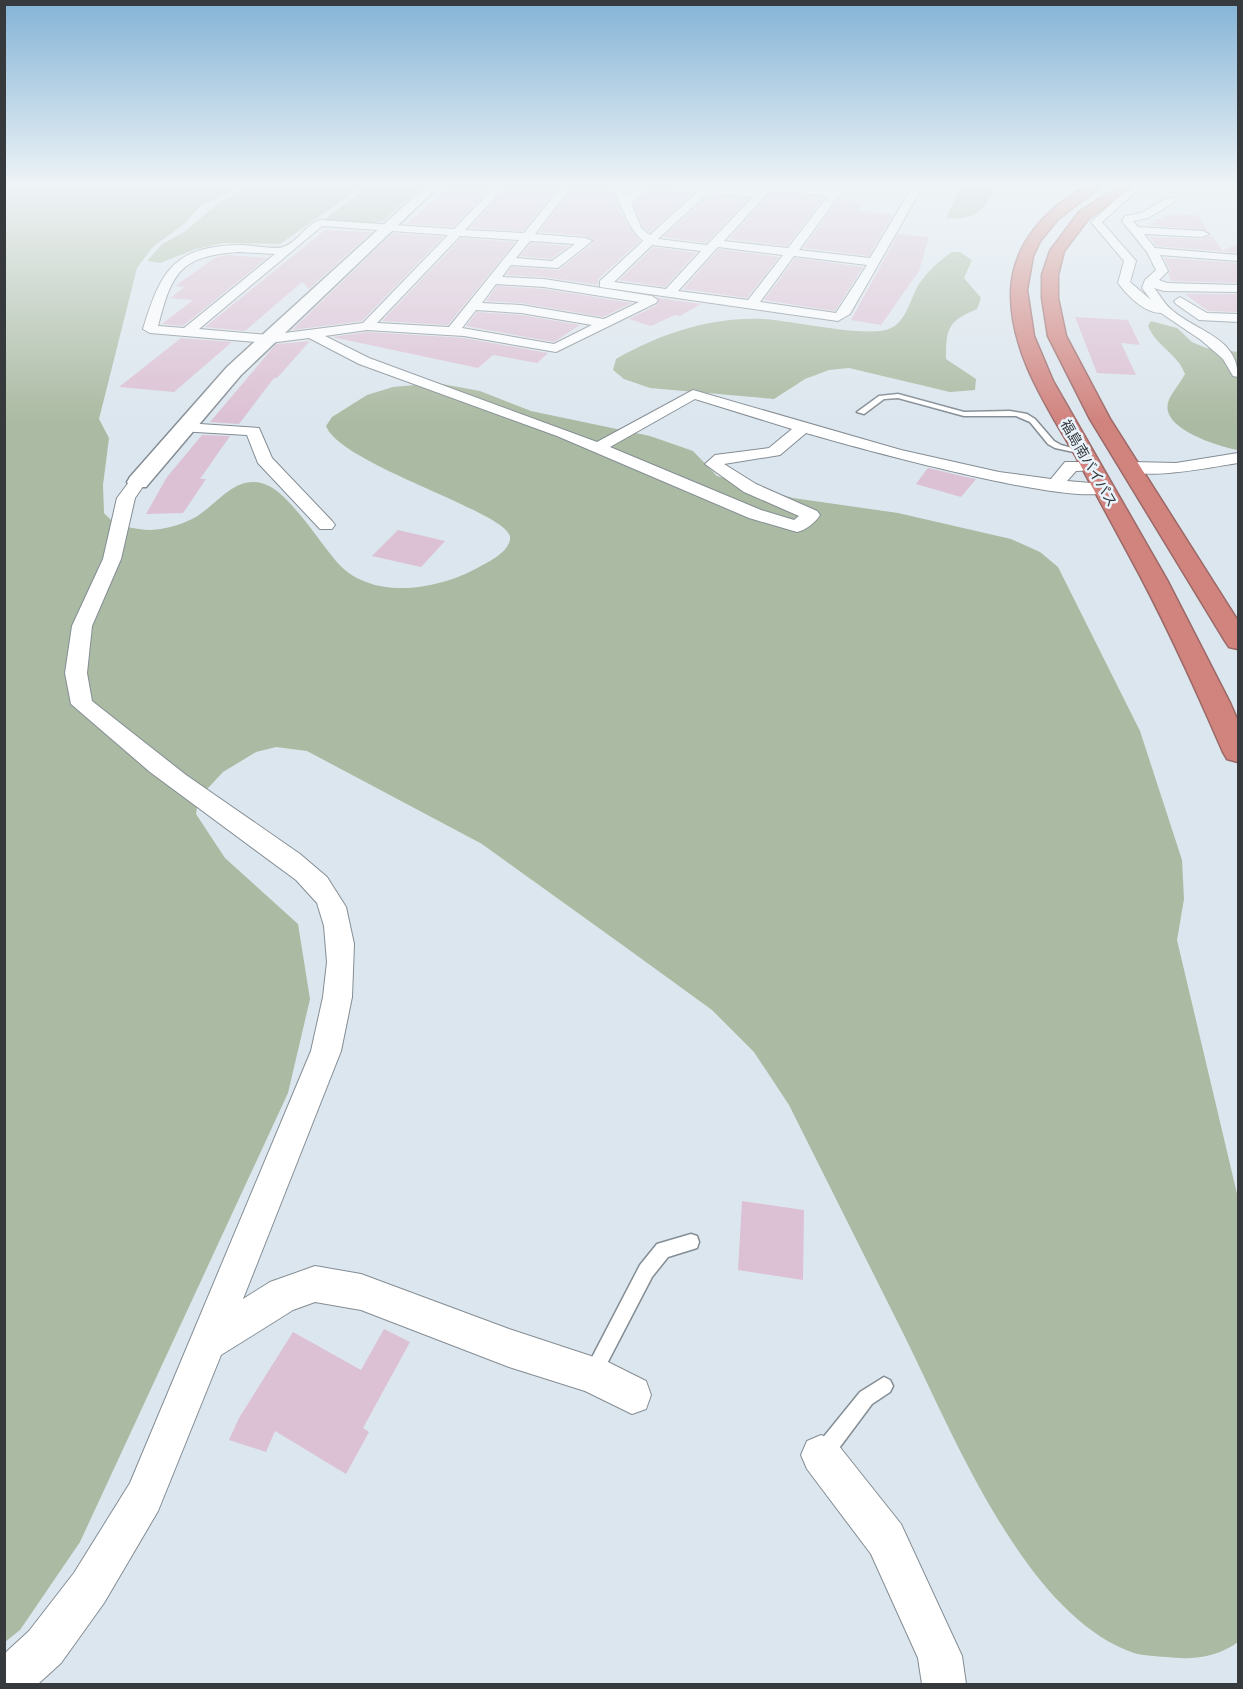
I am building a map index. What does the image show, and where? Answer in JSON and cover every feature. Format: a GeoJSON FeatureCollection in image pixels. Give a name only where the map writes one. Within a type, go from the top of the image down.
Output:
{"type":"FeatureCollection","features":[{"type":"Feature","properties":{"kind":"highway","name":"福島南バイパス"},"geometry":{"type":"LineString","coordinates":[[1022,265],[1018,292],[1020,318],[1047,388],[1192,652],[1239,752]]}},
{"type":"Feature","properties":{"kind":"highway","name":"福島南バイパス"},"geometry":{"type":"LineString","coordinates":[[1053,265],[1050,287],[1058,336],[1085,392],[1239,641]]}},
{"type":"Feature","properties":{"kind":"street"},"geometry":{"type":"LineString","coordinates":[[182,265],[177,267],[165,284],[150,329],[269,339],[368,326],[556,348],[652,300],[544,283],[495,280]]}},
{"type":"Feature","properties":{"kind":"street"},"geometry":{"type":"LineString","coordinates":[[186,333],[267,265]]}},
{"type":"Feature","properties":{"kind":"street"},"geometry":{"type":"LineString","coordinates":[[4,1684],[45,1647],[89,1588],[144,1497],[208,1341],[225,1292],[326,1051],[340,992],[340,940],[332,905],[303,870],[236,824],[112,730],[82,704],[76,673],[82,626],[112,559],[126,498],[234,372],[349,265]]}},
{"type":"Feature","properties":{"kind":"street"},"geometry":{"type":"LineString","coordinates":[[368,326],[426,265]]}},
{"type":"Feature","properties":{"kind":"street"},"geometry":{"type":"LineString","coordinates":[[455,336],[474,306],[506,265]]}},
{"type":"Feature","properties":{"kind":"street"},"geometry":{"type":"LineString","coordinates":[[625,265],[604,284],[838,317],[844,314],[870,265]]}},
{"type":"Feature","properties":{"kind":"street"},"geometry":{"type":"LineString","coordinates":[[669,293],[695,265]]}},
{"type":"Feature","properties":{"kind":"street"},"geometry":{"type":"LineString","coordinates":[[751,305],[782,265]]}},
{"type":"Feature","properties":{"kind":"street"},"geometry":{"type":"LineString","coordinates":[[1129,265],[1124,283],[1140,299],[1206,337],[1229,357],[1239,373]]}},
{"type":"Feature","properties":{"kind":"street"},"geometry":{"type":"LineString","coordinates":[[1159,265],[1162,271],[1159,284]]}},
{"type":"Feature","properties":{"kind":"street"},"geometry":{"type":"LineString","coordinates":[[1167,313],[1148,288],[1149,284],[1237,289]]}},
{"type":"Feature","properties":{"kind":"street"},"geometry":{"type":"LineString","coordinates":[[1159,284],[1204,317],[1239,318]]}},
{"type":"Feature","properties":{"kind":"street"},"geometry":{"type":"LineString","coordinates":[[474,306],[521,309],[605,323]]}},
{"type":"Feature","properties":{"kind":"street"},"geometry":{"type":"LineString","coordinates":[[310,333],[364,361],[599,447],[755,514],[797,527],[811,515],[750,488],[713,464],[721,458],[774,452],[805,426]]}},
{"type":"Feature","properties":{"kind":"street"},"geometry":{"type":"LineString","coordinates":[[503,353],[518,342]]}},
{"type":"Feature","properties":{"kind":"street"},"geometry":{"type":"LineString","coordinates":[[599,447],[693,394],[969,472],[1054,486],[1103,489]]}},
{"type":"Feature","properties":{"kind":"street"},"geometry":{"type":"LineString","coordinates":[[185,428],[253,431],[264,460],[326,525]]}},
{"type":"Feature","properties":{"kind":"street"},"geometry":{"type":"LineString","coordinates":[[1132,467],[1176,468],[1239,458]]}},
{"type":"Feature","properties":{"kind":"street"},"geometry":{"type":"LineString","coordinates":[[1054,486],[1071,466],[1087,459]]}},
{"type":"Feature","properties":{"kind":"street"},"geometry":{"type":"LineString","coordinates":[[208,1341],[283,1295],[315,1284],[361,1292],[509,1348],[593,1374],[632,1395]]}},
{"type":"Feature","properties":{"kind":"street"},"geometry":{"type":"LineString","coordinates":[[821,1455],[886,1539],[940,1656],[944,1684]]}},
{"type":"Feature","properties":{"kind":"lane"},"geometry":{"type":"LineString","coordinates":[[861,411],[880,398],[888,396],[965,414],[1015,414],[1034,423],[1046,440],[1062,450],[1087,459]]}},
{"type":"Feature","properties":{"kind":"lane"},"geometry":{"type":"LineString","coordinates":[[593,1374],[615,1327],[646,1271],[663,1250],[692,1242]]}},
{"type":"Feature","properties":{"kind":"lane"},"geometry":{"type":"LineString","coordinates":[[821,1455],[866,1398],[885,1386]]}},
{"type":"Feature","properties":{"kind":"green space"},"geometry":{"type":"Polygon","coordinates":[[[5,265],[139,265],[99,419],[109,438],[103,485],[104,513],[120,525],[146,530],[173,526],[192,519],[237,486],[257,482],[269,486],[286,500],[336,561],[350,574],[367,582],[386,587],[405,588],[445,582],[463,575],[493,559],[507,547],[510,537],[502,527],[483,515],[361,456],[338,441],[326,426],[332,417],[367,395],[393,387],[437,383],[480,391],[531,411],[650,436],[693,451],[717,476],[793,498],[898,513],[1011,539],[1040,552],[1058,567],[1140,731],[1182,860],[1184,899],[1177,940],[1238,1198],[1238,1642],[1221,1652],[1204,1657],[1176,1658],[1138,1654],[1095,1632],[1058,1601],[1025,1561],[996,1516],[969,1467],[789,1105],[754,1052],[712,1010],[482,844],[307,751],[276,747],[256,752],[223,772],[198,800],[196,814],[225,858],[298,924],[310,999],[288,1093],[80,1542],[20,1630],[5,1642],[5,265]]]}},
{"type":"Feature","properties":{"kind":"green space"},"geometry":{"type":"Polygon","coordinates":[[[936,265],[970,265],[964,278],[981,298],[977,309],[954,322],[951,327],[948,333],[946,359],[976,379],[975,390],[950,392],[849,368],[829,370],[805,379],[774,399],[650,388],[624,379],[613,370],[616,359],[650,342],[686,329],[723,321],[761,319],[845,330],[889,329],[900,321],[926,275],[936,265]]]}},
{"type":"Feature","properties":{"kind":"green space"},"geometry":{"type":"Polygon","coordinates":[[[1151,321],[1177,328],[1192,342],[1206,348],[1238,352],[1238,450],[1206,441],[1182,429],[1173,421],[1168,412],[1168,403],[1185,374],[1182,367],[1152,333],[1148,326],[1151,321]]]}},
{"type":"Feature","properties":{"kind":"building"},"geometry":{"type":"Polygon","coordinates":[[[205,265],[259,265],[183,326],[162,324],[193,300],[170,298],[185,287],[175,286],[205,265]]]}},
{"type":"Feature","properties":{"kind":"building"},"geometry":{"type":"Polygon","coordinates":[[[282,265],[336,265],[309,289],[302,282],[245,331],[205,327],[282,265]]]}},
{"type":"Feature","properties":{"kind":"building"},"geometry":{"type":"Polygon","coordinates":[[[360,265],[416,265],[362,321],[292,330],[360,265]]]}},
{"type":"Feature","properties":{"kind":"building"},"geometry":{"type":"Polygon","coordinates":[[[435,265],[497,265],[448,325],[382,321],[435,265]]]}},
{"type":"Feature","properties":{"kind":"building"},"geometry":{"type":"Polygon","coordinates":[[[566,265],[614,265],[598,279],[598,285],[544,277],[506,275],[512,267],[559,270],[566,265]]]}},
{"type":"Feature","properties":{"kind":"building"},"geometry":{"type":"Polygon","coordinates":[[[635,265],[685,265],[665,287],[619,280],[635,265]]]}},
{"type":"Feature","properties":{"kind":"building"},"geometry":{"type":"Polygon","coordinates":[[[705,265],[773,265],[747,298],[683,289],[705,265]]]}},
{"type":"Feature","properties":{"kind":"building"},"geometry":{"type":"Polygon","coordinates":[[[790,265],[863,267],[835,311],[764,300],[790,265]]]}},
{"type":"Feature","properties":{"kind":"building"},"geometry":{"type":"Polygon","coordinates":[[[881,265],[921,265],[919,271],[881,325],[851,320],[881,265]]]}},
{"type":"Feature","properties":{"kind":"building"},"geometry":{"type":"Polygon","coordinates":[[[1167,265],[1239,265],[1239,283],[1171,281],[1168,274],[1170,270],[1167,265]]]}},
{"type":"Feature","properties":{"kind":"building"},"geometry":{"type":"Polygon","coordinates":[[[497,286],[544,289],[632,303],[603,317],[521,303],[486,301],[497,286]]]}},
{"type":"Feature","properties":{"kind":"building"},"geometry":{"type":"Polygon","coordinates":[[[1185,294],[1239,294],[1239,312],[1208,311],[1185,294]]]}},
{"type":"Feature","properties":{"kind":"building"},"geometry":{"type":"Polygon","coordinates":[[[658,298],[701,304],[680,316],[675,315],[651,326],[629,319],[657,305],[658,298]]]}},
{"type":"Feature","properties":{"kind":"building"},"geometry":{"type":"Polygon","coordinates":[[[477,312],[521,315],[580,325],[554,342],[466,326],[477,312]]]}},
{"type":"Feature","properties":{"kind":"building"},"geometry":{"type":"Polygon","coordinates":[[[1075,317],[1128,320],[1140,345],[1121,343],[1136,375],[1097,373],[1075,317]]]}},
{"type":"Feature","properties":{"kind":"building"},"geometry":{"type":"Polygon","coordinates":[[[367,332],[464,338],[548,353],[537,363],[493,355],[478,368],[332,337],[367,332]]]}},
{"type":"Feature","properties":{"kind":"building"},"geometry":{"type":"Polygon","coordinates":[[[181,338],[232,342],[174,392],[119,387],[181,338]]]}},
{"type":"Feature","properties":{"kind":"building"},"geometry":{"type":"Polygon","coordinates":[[[310,341],[277,378],[274,378],[239,424],[210,422],[276,344],[310,341]]]}},
{"type":"Feature","properties":{"kind":"building"},"geometry":{"type":"Polygon","coordinates":[[[202,435],[230,436],[200,479],[206,479],[183,513],[146,514],[167,477],[202,435]]]}},
{"type":"Feature","properties":{"kind":"building"},"geometry":{"type":"Polygon","coordinates":[[[928,468],[976,479],[961,497],[916,484],[928,468]]]}},
{"type":"Feature","properties":{"kind":"building"},"geometry":{"type":"Polygon","coordinates":[[[398,530],[445,541],[421,567],[372,556],[398,530]]]}},
{"type":"Feature","properties":{"kind":"building"},"geometry":{"type":"Polygon","coordinates":[[[742,1201],[804,1210],[803,1280],[738,1270],[742,1201]]]}},
{"type":"Feature","properties":{"kind":"building"},"geometry":{"type":"Polygon","coordinates":[[[384,1329],[410,1342],[363,1428],[369,1432],[346,1474],[275,1431],[266,1452],[229,1440],[239,1418],[293,1332],[361,1370],[384,1329]]]}}]}
